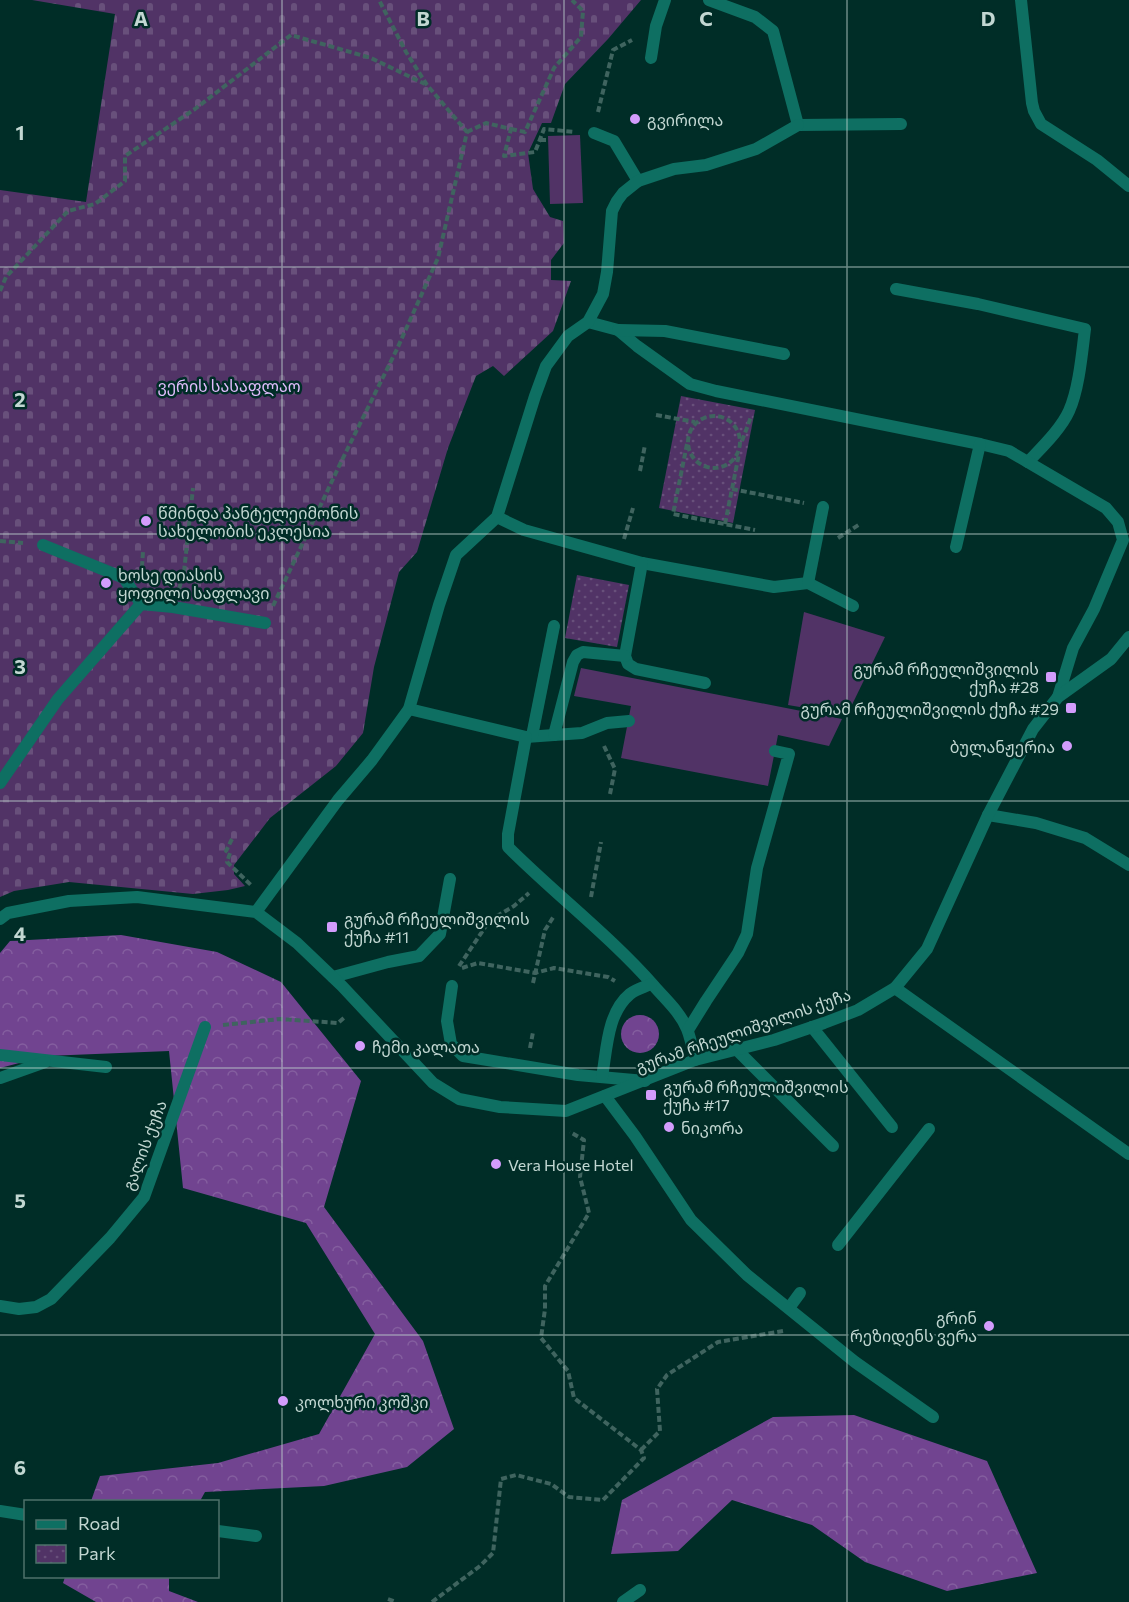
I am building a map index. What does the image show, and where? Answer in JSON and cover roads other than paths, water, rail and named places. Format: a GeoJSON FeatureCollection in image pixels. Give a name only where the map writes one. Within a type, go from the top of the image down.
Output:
{"type":"FeatureCollection","features":[{"type":"Feature","properties":{"kind":"street"},"geometry":{"type":"LineString","coordinates":[[651,58],[656,26],[665,0]]}},
{"type":"Feature","properties":{"kind":"street"},"geometry":{"type":"LineString","coordinates":[[709,0],[755,17],[772,32],[798,124]]}},
{"type":"Feature","properties":{"kind":"street"},"geometry":{"type":"LineString","coordinates":[[1021,0],[1032,103],[1041,124],[1097,160],[1129,186]]}},
{"type":"Feature","properties":{"kind":"street"},"geometry":{"type":"LineString","coordinates":[[255,912],[338,800],[372,760],[409,710],[456,555],[497,517],[546,366],[568,336],[588,322],[603,294],[612,211],[623,193],[638,181],[674,169],[705,165],[756,149],[798,124],[901,124]]}},
{"type":"Feature","properties":{"kind":"street"},"geometry":{"type":"LineString","coordinates":[[594,134],[614,141],[638,181]]}},
{"type":"Feature","properties":{"kind":"street"},"geometry":{"type":"LineString","coordinates":[[896,289],[978,304],[1085,328],[1069,412],[1050,439],[1028,462]]}},
{"type":"Feature","properties":{"kind":"street"},"geometry":{"type":"LineString","coordinates":[[588,322],[618,330],[664,331],[783,354]]}},
{"type":"Feature","properties":{"kind":"street"},"geometry":{"type":"LineString","coordinates":[[618,330],[690,384],[1009,451],[1106,508],[1118,522],[1123,540],[1094,609],[1073,648],[1058,697]]}},
{"type":"Feature","properties":{"kind":"street"},"geometry":{"type":"LineString","coordinates":[[956,547],[980,444]]}},
{"type":"Feature","properties":{"kind":"street"},"geometry":{"type":"LineString","coordinates":[[808,583],[823,507]]}},
{"type":"Feature","properties":{"kind":"street"},"geometry":{"type":"LineString","coordinates":[[497,517],[524,530],[642,563],[774,587],[808,583],[853,606]]}},
{"type":"Feature","properties":{"kind":"street"},"geometry":{"type":"LineString","coordinates":[[43,545],[124,578],[141,604]]}},
{"type":"Feature","properties":{"kind":"street"},"geometry":{"type":"LineString","coordinates":[[642,563],[625,656],[628,664],[636,669],[705,683]]}},
{"type":"Feature","properties":{"kind":"street"},"geometry":{"type":"LineString","coordinates":[[141,604],[173,607],[265,623]]}},
{"type":"Feature","properties":{"kind":"street"},"geometry":{"type":"LineString","coordinates":[[0,783],[58,699],[141,604]]}},
{"type":"Feature","properties":{"kind":"street"},"geometry":{"type":"LineString","coordinates":[[554,627],[508,834],[508,847],[587,921],[678,1012],[688,1030],[695,1060]]}},
{"type":"Feature","properties":{"kind":"street","name":"გურამ რჩეულიშვილის ქუჩა"},"geometry":{"type":"LineString","coordinates":[[0,919],[8,914],[69,901],[137,897],[255,912],[297,943],[333,977],[433,1083],[459,1099],[500,1107],[566,1111],[695,1060],[774,1040],[858,1010],[895,988],[927,949],[988,814],[1034,729],[1058,697],[1111,659],[1129,637]]}},
{"type":"Feature","properties":{"kind":"street"},"geometry":{"type":"LineString","coordinates":[[554,735],[573,662],[577,655],[583,652],[625,656]]}},
{"type":"Feature","properties":{"kind":"street"},"geometry":{"type":"LineString","coordinates":[[409,710],[529,736],[582,733],[607,723],[629,721]]}},
{"type":"Feature","properties":{"kind":"street"},"geometry":{"type":"LineString","coordinates":[[688,1030],[738,953],[747,934],[757,868],[789,754],[775,751]]}},
{"type":"Feature","properties":{"kind":"street"},"geometry":{"type":"LineString","coordinates":[[988,814],[1036,822],[1085,838],[1129,865]]}},
{"type":"Feature","properties":{"kind":"street"},"geometry":{"type":"LineString","coordinates":[[333,977],[419,956],[440,934],[450,879]]}},
{"type":"Feature","properties":{"kind":"street"},"geometry":{"type":"LineString","coordinates":[[602,1077],[611,1025],[620,1006],[631,993],[651,984]]}},
{"type":"Feature","properties":{"kind":"street"},"geometry":{"type":"LineString","coordinates":[[452,986],[447,1021],[451,1044],[463,1056],[578,1075],[645,1081]]}},
{"type":"Feature","properties":{"kind":"street"},"geometry":{"type":"LineString","coordinates":[[895,988],[1129,1154]]}},
{"type":"Feature","properties":{"kind":"street"},"geometry":{"type":"LineString","coordinates":[[812,1027],[892,1127]]}},
{"type":"Feature","properties":{"kind":"street","name":"გალის ქუჩა"},"geometry":{"type":"LineString","coordinates":[[0,1306],[19,1309],[36,1308],[51,1299],[110,1238],[144,1197],[205,1028]]}},
{"type":"Feature","properties":{"kind":"street"},"geometry":{"type":"LineString","coordinates":[[736,1049],[833,1146]]}},
{"type":"Feature","properties":{"kind":"street"},"geometry":{"type":"LineString","coordinates":[[0,1055],[106,1067]]}},
{"type":"Feature","properties":{"kind":"street"},"geometry":{"type":"LineString","coordinates":[[0,1078],[48,1060]]}},
{"type":"Feature","properties":{"kind":"street"},"geometry":{"type":"LineString","coordinates":[[605,1096],[635,1136],[691,1220],[747,1275],[855,1362],[933,1417]]}},
{"type":"Feature","properties":{"kind":"street"},"geometry":{"type":"LineString","coordinates":[[838,1245],[928,1129]]}},
{"type":"Feature","properties":{"kind":"street"},"geometry":{"type":"LineString","coordinates":[[789,1308],[800,1293]]}},
{"type":"Feature","properties":{"kind":"street"},"geometry":{"type":"LineString","coordinates":[[0,1511],[24,1515]]}},
{"type":"Feature","properties":{"kind":"street"},"geometry":{"type":"LineString","coordinates":[[219,1531],[256,1536]]}},
{"type":"Feature","properties":{"kind":"street"},"geometry":{"type":"LineString","coordinates":[[623,1602],[640,1590]]}},
{"type":"Feature","properties":{"kind":"place","name":"გვირილა"},"geometry":{"type":"Point","coordinates":[635,119]}},
{"type":"Feature","properties":{"kind":"place","name":"წმინდა პანტელეიმონის სახელობის ეკლესია"},"geometry":{"type":"Point","coordinates":[146,521]}},
{"type":"Feature","properties":{"kind":"place","name":"ხოსე დიასის ყოფილი საფლავი"},"geometry":{"type":"Point","coordinates":[106,583]}},
{"type":"Feature","properties":{"kind":"place","name":"გურამ რჩეულიშვილის ქუჩა #28"},"geometry":{"type":"Point","coordinates":[1051,677]}},
{"type":"Feature","properties":{"kind":"place","name":"გურამ რჩეულიშვილის ქუჩა #29"},"geometry":{"type":"Point","coordinates":[1071,708]}},
{"type":"Feature","properties":{"kind":"place","name":"ბულანჟერია"},"geometry":{"type":"Point","coordinates":[1067,746]}},
{"type":"Feature","properties":{"kind":"place","name":"გურამ რჩეულიშვილის ქუჩა #11"},"geometry":{"type":"Point","coordinates":[332,927]}},
{"type":"Feature","properties":{"kind":"place","name":"ჩემი კალათა"},"geometry":{"type":"Point","coordinates":[360,1046]}},
{"type":"Feature","properties":{"kind":"place","name":"გურამ რჩეულიშვილის ქუჩა #17"},"geometry":{"type":"Point","coordinates":[651,1095]}},
{"type":"Feature","properties":{"kind":"place","name":"ნიკორა"},"geometry":{"type":"Point","coordinates":[669,1127]}},
{"type":"Feature","properties":{"kind":"place","name":"Vera House Hotel"},"geometry":{"type":"Point","coordinates":[496,1164]}},
{"type":"Feature","properties":{"kind":"place","name":"გრინ რეზიდენს ვერა"},"geometry":{"type":"Point","coordinates":[989,1326]}},
{"type":"Feature","properties":{"kind":"place","name":"კოლხური კოშკი"},"geometry":{"type":"Point","coordinates":[283,1401]}},
{"type":"Feature","properties":{"kind":"park label","name":"ვერის სასაფლაო"},"geometry":{"type":"Point","coordinates":[229,385]}}]}
